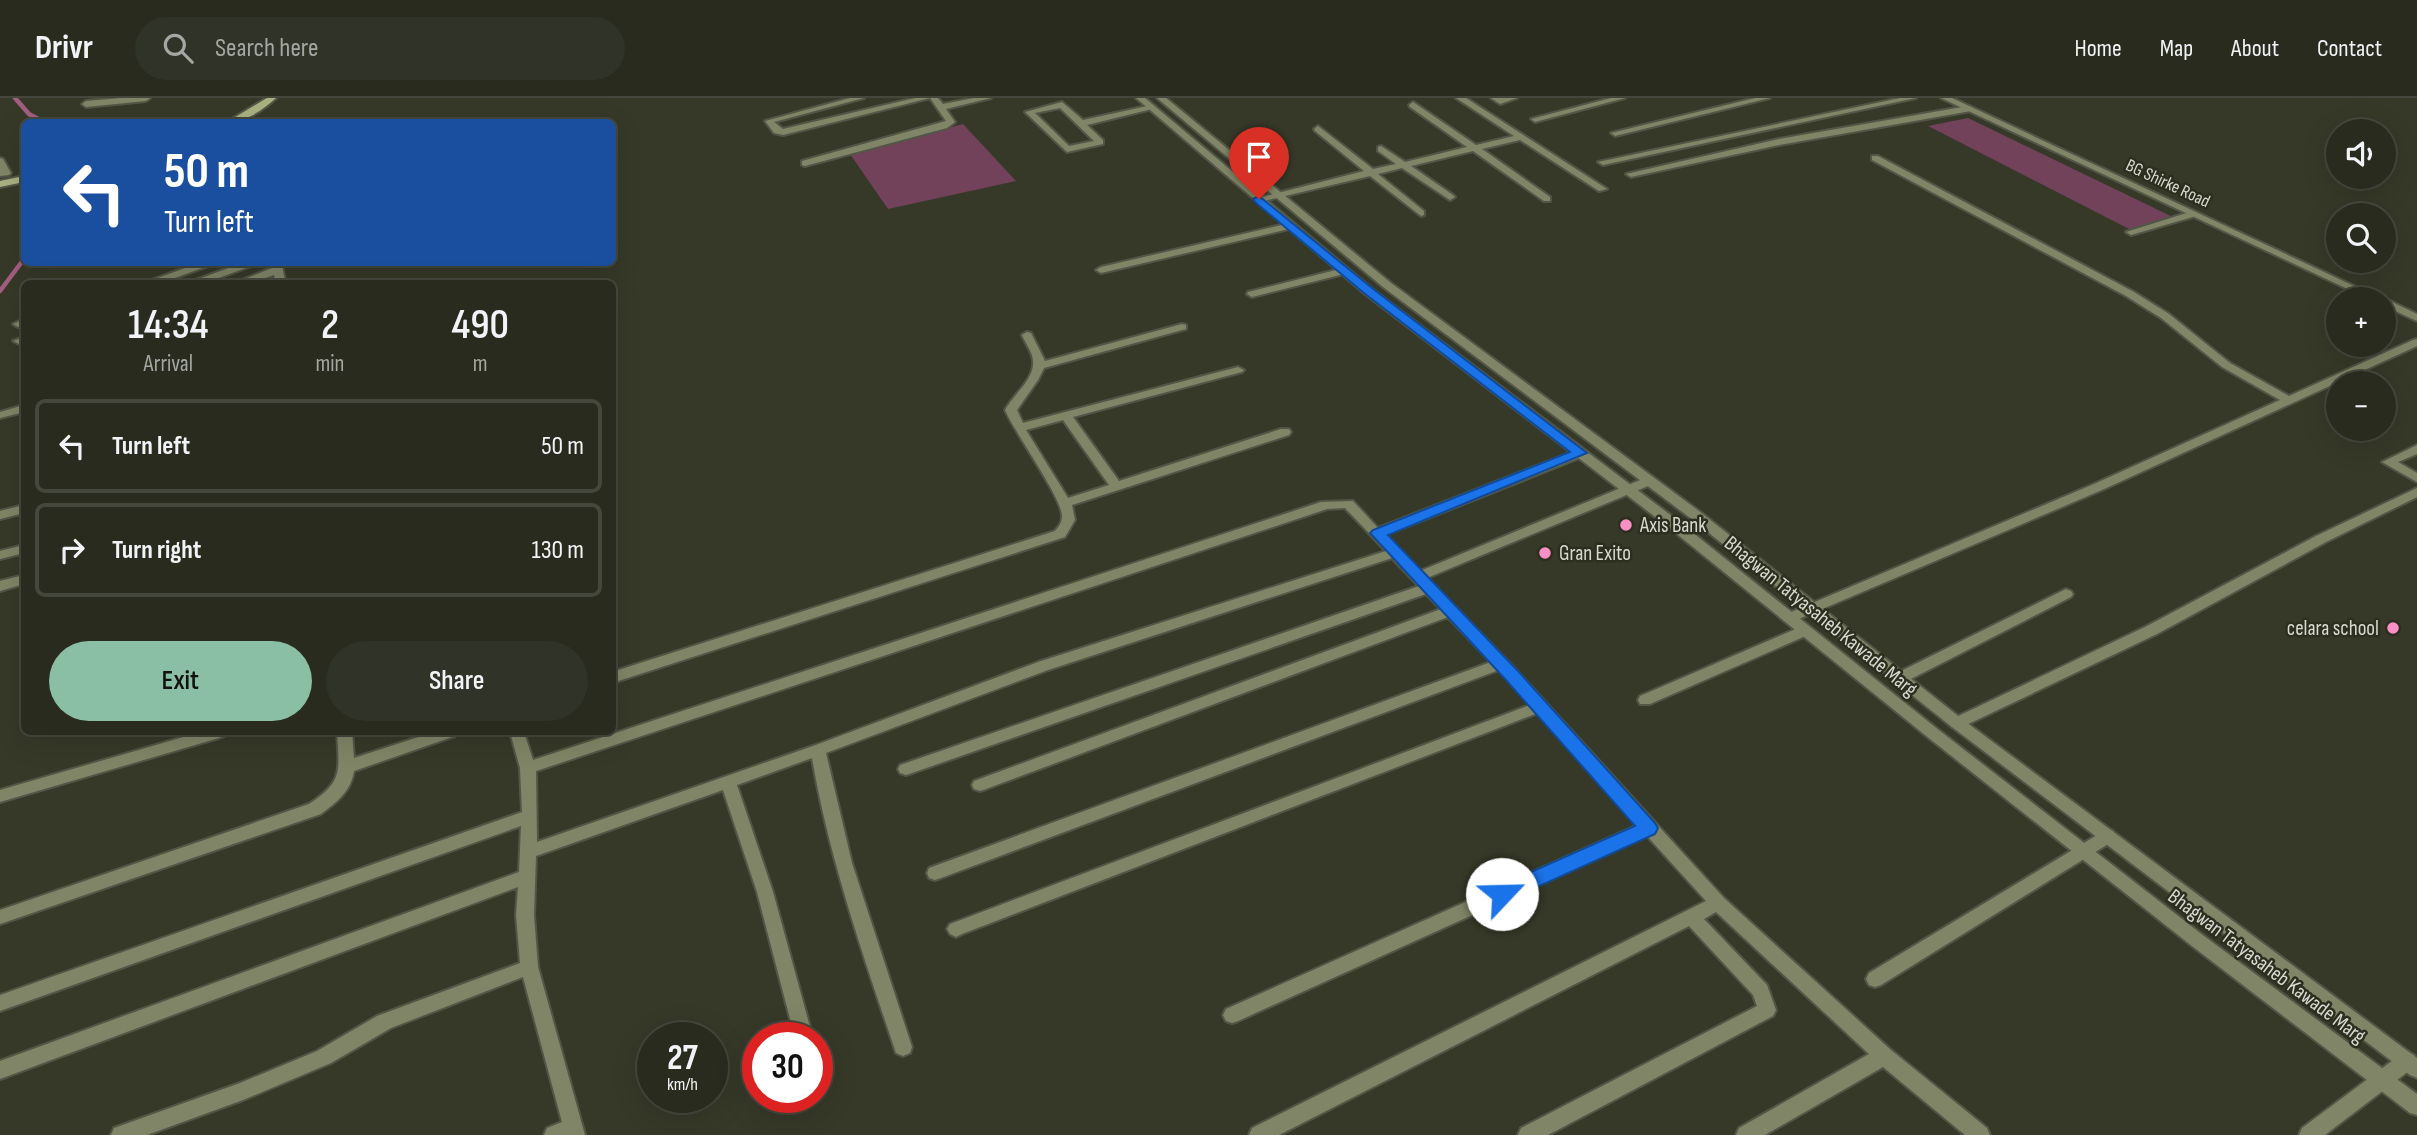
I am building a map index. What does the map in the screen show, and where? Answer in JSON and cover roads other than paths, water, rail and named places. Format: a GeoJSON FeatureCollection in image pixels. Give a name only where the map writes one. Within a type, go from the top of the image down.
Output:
{"type":"FeatureCollection","features":[{"type":"Feature","properties":{"kind":"main road"},"geometry":{"type":"LineString","coordinates":[[237,119],[272,98]]}},
{"type":"Feature","properties":{"kind":"main road"},"geometry":{"type":"LineString","coordinates":[[0,184],[21,180]]}},
{"type":"Feature","properties":{"kind":"street"},"geometry":{"type":"LineString","coordinates":[[86,104],[146,98]]}},
{"type":"Feature","properties":{"kind":"street"},"geometry":{"type":"LineString","coordinates":[[860,98],[769,121],[777,131],[783,132],[926,98]]}},
{"type":"Feature","properties":{"kind":"street"},"geometry":{"type":"LineString","coordinates":[[804,163],[944,126],[951,122],[934,98]]}},
{"type":"Feature","properties":{"kind":"street"},"geometry":{"type":"LineString","coordinates":[[942,107],[987,98]]}},
{"type":"Feature","properties":{"kind":"street","name":"Bhagwan Tatyasaheb Kawade Marg"},"geometry":{"type":"LineString","coordinates":[[1140,98],[1155,101],[1387,285],[1649,481],[1957,723],[2412,1065]]}},
{"type":"Feature","properties":{"kind":"street"},"geometry":{"type":"LineString","coordinates":[[1460,98],[1602,189]]}},
{"type":"Feature","properties":{"kind":"street"},"geometry":{"type":"LineString","coordinates":[[1494,98],[1500,101],[1513,98]]}},
{"type":"Feature","properties":{"kind":"street"},"geometry":{"type":"LineString","coordinates":[[1535,119],[1621,98]]}},
{"type":"Feature","properties":{"kind":"street"},"geometry":{"type":"LineString","coordinates":[[1615,133],[1766,98]]}},
{"type":"Feature","properties":{"kind":"street"},"geometry":{"type":"LineString","coordinates":[[1603,162],[1912,98]]}},
{"type":"Feature","properties":{"kind":"street","name":"BG Shirke Road"},"geometry":{"type":"LineString","coordinates":[[1945,98],[2351,287]]}},
{"type":"Feature","properties":{"kind":"street"},"geometry":{"type":"LineString","coordinates":[[1082,123],[1155,101],[1240,171],[1273,192]]}},
{"type":"Feature","properties":{"kind":"street","name":"Bhagwan Tatyasaheb Kawade Marg"},"geometry":{"type":"LineString","coordinates":[[1155,101],[1259,199],[1344,271],[1630,490],[2083,850],[2417,1106]]}},
{"type":"Feature","properties":{"kind":"street"},"geometry":{"type":"LineString","coordinates":[[1062,105],[1082,123],[1100,142],[1067,149],[1029,111],[1062,105]]}},
{"type":"Feature","properties":{"kind":"street"},"geometry":{"type":"LineString","coordinates":[[1413,105],[1547,199]]}},
{"type":"Feature","properties":{"kind":"street"},"geometry":{"type":"LineString","coordinates":[[1632,174],[1779,142],[1968,109]]}},
{"type":"Feature","properties":{"kind":"street"},"geometry":{"type":"LineString","coordinates":[[1318,129],[1421,213]]}},
{"type":"Feature","properties":{"kind":"street"},"geometry":{"type":"LineString","coordinates":[[1259,199],[1273,192],[1374,173],[1521,137]]}},
{"type":"Feature","properties":{"kind":"street"},"geometry":{"type":"LineString","coordinates":[[1381,149],[1450,197]]}},
{"type":"Feature","properties":{"kind":"street"},"geometry":{"type":"LineString","coordinates":[[1875,158],[2130,294],[2165,316],[2226,365],[2290,401]]}},
{"type":"Feature","properties":{"kind":"street"},"geometry":{"type":"LineString","coordinates":[[0,161],[6,173],[0,173]]}},
{"type":"Feature","properties":{"kind":"street"},"geometry":{"type":"LineString","coordinates":[[2131,232],[2193,214]]}},
{"type":"Feature","properties":{"kind":"street"},"geometry":{"type":"LineString","coordinates":[[1101,270],[1290,226]]}},
{"type":"Feature","properties":{"kind":"street"},"geometry":{"type":"LineString","coordinates":[[158,280],[202,266]]}},
{"type":"Feature","properties":{"kind":"street"},"geometry":{"type":"LineString","coordinates":[[202,280],[245,266]]}},
{"type":"Feature","properties":{"kind":"street"},"geometry":{"type":"LineString","coordinates":[[246,280],[277,266]]}},
{"type":"Feature","properties":{"kind":"street"},"geometry":{"type":"LineString","coordinates":[[1252,294],[1344,271]]}},
{"type":"Feature","properties":{"kind":"street"},"geometry":{"type":"LineString","coordinates":[[2396,308],[2417,318]]}},
{"type":"Feature","properties":{"kind":"street"},"geometry":{"type":"LineString","coordinates":[[1038,366],[1182,327]]}},
{"type":"Feature","properties":{"kind":"street"},"geometry":{"type":"LineString","coordinates":[[616,677],[1060,534],[1069,524],[1070,515],[1011,410],[1016,398],[1031,383],[1038,366],[1039,361],[1027,335]]}},
{"type":"Feature","properties":{"kind":"street"},"geometry":{"type":"LineString","coordinates":[[1789,618],[2098,488],[2417,342]]}},
{"type":"Feature","properties":{"kind":"street"},"geometry":{"type":"LineString","coordinates":[[1459,360],[1478,353]]}},
{"type":"Feature","properties":{"kind":"street"},"geometry":{"type":"LineString","coordinates":[[1019,428],[1238,370]]}},
{"type":"Feature","properties":{"kind":"street"},"geometry":{"type":"LineString","coordinates":[[2,415],[21,410]]}},
{"type":"Feature","properties":{"kind":"street"},"geometry":{"type":"LineString","coordinates":[[1066,416],[1117,486]]}},
{"type":"Feature","properties":{"kind":"street"},"geometry":{"type":"LineString","coordinates":[[1065,503],[1285,432]]}},
{"type":"Feature","properties":{"kind":"street"},"geometry":{"type":"LineString","coordinates":[[2417,449],[2388,462],[2417,478]]}},
{"type":"Feature","properties":{"kind":"street"},"geometry":{"type":"LineString","coordinates":[[1378,533],[1580,453]]}},
{"type":"Feature","properties":{"kind":"street"},"geometry":{"type":"LineString","coordinates":[[905,769],[1423,583],[1649,481]]}},
{"type":"Feature","properties":{"kind":"street"},"geometry":{"type":"LineString","coordinates":[[1957,723],[2152,630],[2321,539],[2417,492]]}},
{"type":"Feature","properties":{"kind":"street"},"geometry":{"type":"LineString","coordinates":[[528,768],[1326,505],[1348,504],[1501,664],[1718,903],[1884,1056],[1980,1135]]}},
{"type":"Feature","properties":{"kind":"street"},"geometry":{"type":"LineString","coordinates":[[0,515],[21,510]]}},
{"type":"Feature","properties":{"kind":"street"},"geometry":{"type":"LineString","coordinates":[[0,555],[21,550]]}},
{"type":"Feature","properties":{"kind":"street"},"geometry":{"type":"LineString","coordinates":[[527,852],[818,750],[1043,666],[1395,553]]}},
{"type":"Feature","properties":{"kind":"street"},"geometry":{"type":"LineString","coordinates":[[0,586],[21,581]]}},
{"type":"Feature","properties":{"kind":"street"},"geometry":{"type":"LineString","coordinates":[[1900,678],[2066,594]]}},
{"type":"Feature","properties":{"kind":"street"},"geometry":{"type":"LineString","coordinates":[[979,785],[1450,611]]}},
{"type":"Feature","properties":{"kind":"street"},"geometry":{"type":"LineString","coordinates":[[1645,700],[1805,630]]}},
{"type":"Feature","properties":{"kind":"street"},"geometry":{"type":"LineString","coordinates":[[935,873],[1501,664]]}},
{"type":"Feature","properties":{"kind":"street"},"geometry":{"type":"LineString","coordinates":[[956,929],[1539,707]]}},
{"type":"Feature","properties":{"kind":"street"},"geometry":{"type":"LineString","coordinates":[[0,796],[209,735]]}},
{"type":"Feature","properties":{"kind":"street"},"geometry":{"type":"LineString","coordinates":[[0,917],[315,809],[336,796],[345,781],[345,735]]}},
{"type":"Feature","properties":{"kind":"street"},"geometry":{"type":"LineString","coordinates":[[346,767],[441,735]]}},
{"type":"Feature","properties":{"kind":"street"},"geometry":{"type":"LineString","coordinates":[[518,735],[528,768],[530,816],[525,915],[529,967],[567,1132]]}},
{"type":"Feature","properties":{"kind":"street"},"geometry":{"type":"LineString","coordinates":[[818,750],[824,791],[856,911],[903,1047]]}},
{"type":"Feature","properties":{"kind":"street"},"geometry":{"type":"LineString","coordinates":[[728,780],[765,892],[800,1022]]}},
{"type":"Feature","properties":{"kind":"street"},"geometry":{"type":"LineString","coordinates":[[0,1003],[530,816]]}},
{"type":"Feature","properties":{"kind":"street"},"geometry":{"type":"LineString","coordinates":[[1232,1014],[1648,828]]}},
{"type":"Feature","properties":{"kind":"street"},"geometry":{"type":"LineString","coordinates":[[1875,979],[2107,836]]}},
{"type":"Feature","properties":{"kind":"street"},"geometry":{"type":"LineString","coordinates":[[0,1070],[526,877]]}},
{"type":"Feature","properties":{"kind":"street"},"geometry":{"type":"LineString","coordinates":[[1259,1135],[1718,903]]}},
{"type":"Feature","properties":{"kind":"street"},"geometry":{"type":"LineString","coordinates":[[1528,1135],[1767,1010],[1761,991],[1691,917]]}},
{"type":"Feature","properties":{"kind":"street"},"geometry":{"type":"LineString","coordinates":[[121,1135],[243,1091],[324,1057],[384,1022],[529,967]]}},
{"type":"Feature","properties":{"kind":"street"},"geometry":{"type":"LineString","coordinates":[[1746,1135],[1884,1056]]}},
{"type":"Feature","properties":{"kind":"street"},"geometry":{"type":"LineString","coordinates":[[2308,1135],[2382,1080],[2412,1065]]}},
{"type":"Feature","properties":{"kind":"waterway"},"geometry":{"type":"LineString","coordinates":[[15,98],[29,114],[38,119]]}},
{"type":"Feature","properties":{"kind":"waterway"},"geometry":{"type":"LineString","coordinates":[[0,291],[21,263]]}},
{"type":"Feature","properties":{"kind":"place","name":"Axis Bank"},"geometry":{"type":"Point","coordinates":[1626,525]}},
{"type":"Feature","properties":{"kind":"place","name":"Gran Exito"},"geometry":{"type":"Point","coordinates":[1545,553]}},
{"type":"Feature","properties":{"kind":"place","name":"celara school"},"geometry":{"type":"Point","coordinates":[2393,628]}}]}
